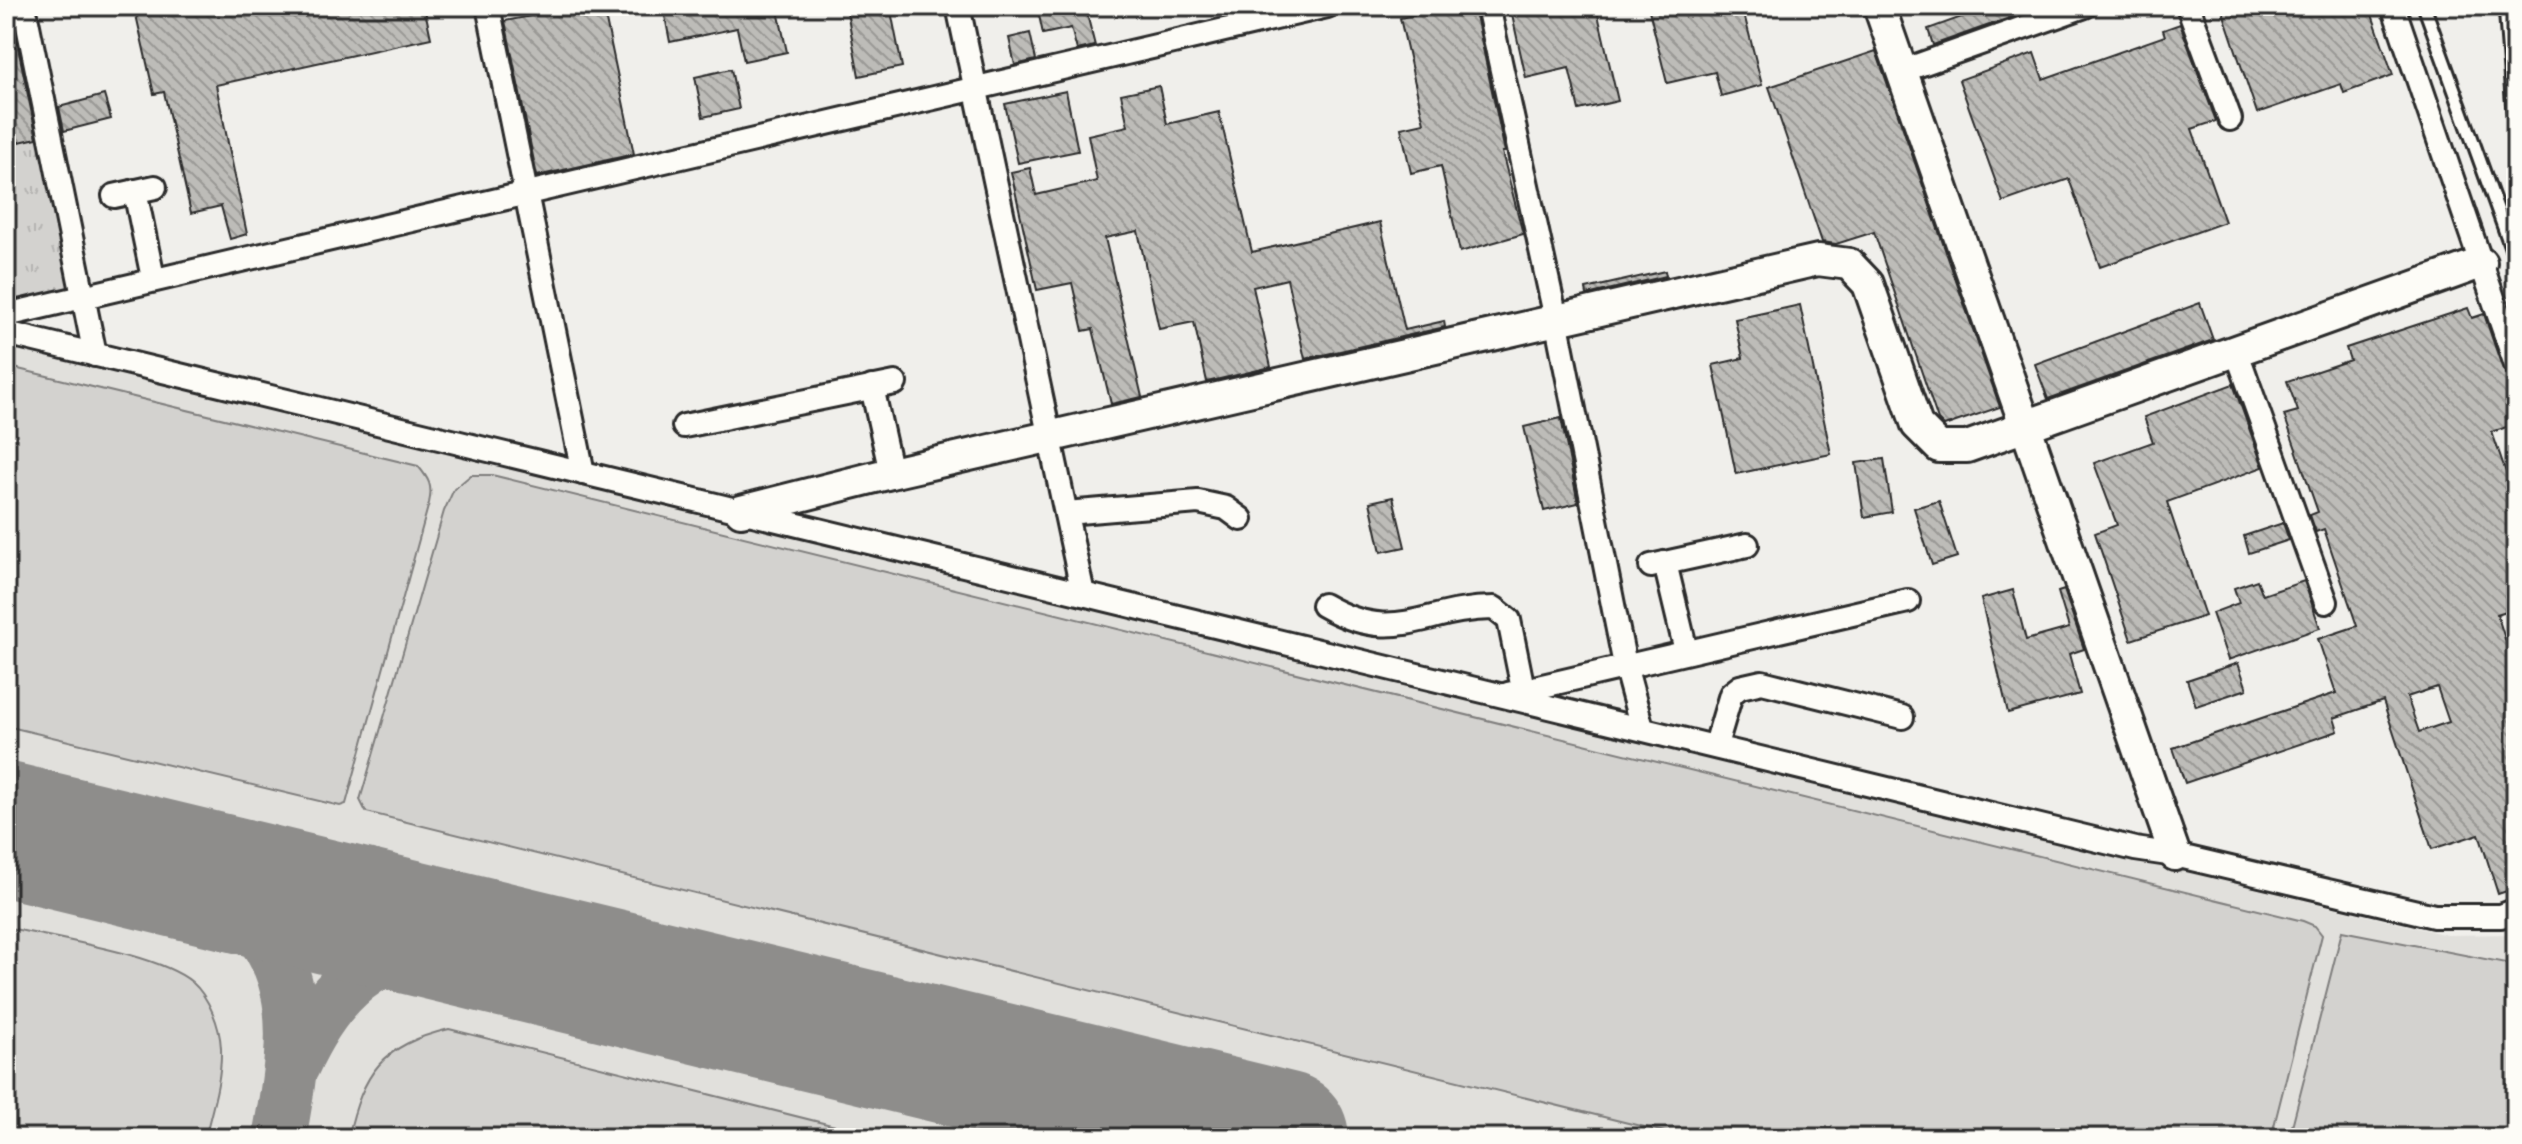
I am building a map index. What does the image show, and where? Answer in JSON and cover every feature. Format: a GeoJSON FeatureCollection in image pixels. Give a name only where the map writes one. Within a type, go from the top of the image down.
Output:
{"type":"FeatureCollection","features":[{"type":"Feature","properties":{"kind":"street"},"geometry":{"type":"LineString","coordinates":[[24,6],[95,355]]}},
{"type":"Feature","properties":{"kind":"street"},"geometry":{"type":"LineString","coordinates":[[488,6],[583,473]]}},
{"type":"Feature","properties":{"kind":"street"},"geometry":{"type":"LineString","coordinates":[[958,6],[1083,594]]}},
{"type":"Feature","properties":{"kind":"street"},"geometry":{"type":"LineString","coordinates":[[6,315],[153,278],[1327,6]]}},
{"type":"Feature","properties":{"kind":"street"},"geometry":{"type":"LineString","coordinates":[[1488,6],[1556,319],[1625,665],[1642,728]]}},
{"type":"Feature","properties":{"kind":"street"},"geometry":{"type":"LineString","coordinates":[[1879,6],[2175,855]]}},
{"type":"Feature","properties":{"kind":"street"},"geometry":{"type":"LineString","coordinates":[[1902,71],[2085,6]]}},
{"type":"Feature","properties":{"kind":"street"},"geometry":{"type":"LineString","coordinates":[[2188,6],[2230,119]]}},
{"type":"Feature","properties":{"kind":"street"},"geometry":{"type":"LineString","coordinates":[[2393,6],[2516,365]]}},
{"type":"Feature","properties":{"kind":"street"},"geometry":{"type":"LineString","coordinates":[[135,191],[153,278]]}},
{"type":"Feature","properties":{"kind":"street"},"geometry":{"type":"LineString","coordinates":[[741,511],[891,473],[1818,260],[1849,264],[1868,284],[1917,425],[1939,447],[1967,447],[2481,263]]}},
{"type":"Feature","properties":{"kind":"street"},"geometry":{"type":"LineString","coordinates":[[6,333],[1083,594],[1515,692],[1642,728],[2135,849],[2175,855],[2434,916],[2501,916],[2516,910]]}},
{"type":"Feature","properties":{"kind":"street"},"geometry":{"type":"LineString","coordinates":[[2236,350],[2326,602]]}},
{"type":"Feature","properties":{"kind":"street"},"geometry":{"type":"LineString","coordinates":[[684,426],[895,383]]}},
{"type":"Feature","properties":{"kind":"street"},"geometry":{"type":"LineString","coordinates":[[872,387],[891,473]]}},
{"type":"Feature","properties":{"kind":"street"},"geometry":{"type":"LineString","coordinates":[[1066,513],[1198,502],[1226,508],[1241,519]]}},
{"type":"Feature","properties":{"kind":"street"},"geometry":{"type":"LineString","coordinates":[[1686,651],[1658,564],[1747,545]]}},
{"type":"Feature","properties":{"kind":"street"},"geometry":{"type":"LineString","coordinates":[[1515,692],[1908,601]]}},
{"type":"Feature","properties":{"kind":"street"},"geometry":{"type":"LineString","coordinates":[[1323,605],[1365,624],[1386,627],[1478,608],[1494,608],[1509,620],[1515,692]]}},
{"type":"Feature","properties":{"kind":"street"},"geometry":{"type":"LineString","coordinates":[[1716,745],[1731,694],[1750,683],[1762,682],[1902,717]]}},
{"type":"Feature","properties":{"kind":"lane"},"geometry":{"type":"LineString","coordinates":[[2424,6],[2516,261]]}},
{"type":"Feature","properties":{"kind":"lane"},"geometry":{"type":"LineString","coordinates":[[2505,6],[2516,150]]}},
{"type":"Feature","properties":{"kind":"shaded area"},"geometry":{"type":"Polygon","coordinates":[[[6,346],[2447,935],[2516,934],[2516,1138],[6,1138],[6,346]]]}},
{"type":"Feature","properties":{"kind":"green space"},"geometry":{"type":"Polygon","coordinates":[[[36,129],[74,288],[6,304],[6,136],[36,129]]]}},
{"type":"Feature","properties":{"kind":"green space"},"geometry":{"type":"Polygon","coordinates":[[[6,366],[418,466],[422,471],[430,487],[429,503],[346,804],[340,806],[6,726],[6,366]]]}},
{"type":"Feature","properties":{"kind":"green space"},"geometry":{"type":"Polygon","coordinates":[[[471,475],[492,475],[2303,921],[2315,926],[2322,935],[2271,1138],[1689,1138],[366,812],[360,800],[444,511],[454,489],[471,475]]]}},
{"type":"Feature","properties":{"kind":"green space"},"geometry":{"type":"Polygon","coordinates":[[[6,927],[130,955],[176,972],[198,988],[212,1012],[221,1048],[218,1082],[205,1138],[6,1138],[6,927]]]}},
{"type":"Feature","properties":{"kind":"green space"},"geometry":{"type":"Polygon","coordinates":[[[2342,931],[2516,965],[2516,1138],[2289,1138],[2342,931]]]}},
{"type":"Feature","properties":{"kind":"green space"},"geometry":{"type":"Polygon","coordinates":[[[449,1029],[883,1138],[348,1138],[361,1095],[379,1065],[407,1044],[449,1029]]]}},
{"type":"Feature","properties":{"kind":"building"},"geometry":{"type":"Polygon","coordinates":[[[134,6],[424,6],[431,38],[216,85],[247,234],[230,239],[221,206],[191,213],[164,92],[154,94],[134,6]]]}},
{"type":"Feature","properties":{"kind":"building"},"geometry":{"type":"Polygon","coordinates":[[[582,6],[603,6],[634,154],[537,176],[505,21],[582,6]]]}},
{"type":"Feature","properties":{"kind":"building"},"geometry":{"type":"Polygon","coordinates":[[[663,6],[777,6],[787,52],[744,61],[737,28],[670,42],[663,6]]]}},
{"type":"Feature","properties":{"kind":"building"},"geometry":{"type":"Polygon","coordinates":[[[846,6],[890,6],[902,67],[859,76],[846,6]]]}},
{"type":"Feature","properties":{"kind":"building"},"geometry":{"type":"Polygon","coordinates":[[[1037,6],[1085,6],[1095,46],[1077,50],[1071,28],[1043,34],[1037,6]]]}},
{"type":"Feature","properties":{"kind":"building"},"geometry":{"type":"Polygon","coordinates":[[[1452,6],[1474,6],[1505,152],[1502,152],[1523,234],[1460,252],[1441,166],[1411,173],[1401,128],[1424,123],[1400,18],[1452,6]]]}},
{"type":"Feature","properties":{"kind":"building"},"geometry":{"type":"Polygon","coordinates":[[[1510,6],[1596,6],[1618,101],[1579,110],[1569,68],[1526,78],[1510,6]]]}},
{"type":"Feature","properties":{"kind":"building"},"geometry":{"type":"Polygon","coordinates":[[[1648,6],[1742,6],[1762,85],[1721,96],[1715,72],[1667,83],[1648,6]]]}},
{"type":"Feature","properties":{"kind":"building"},"geometry":{"type":"Polygon","coordinates":[[[1970,6],[2043,6],[1933,45],[1928,29],[1973,13],[1970,6]]]}},
{"type":"Feature","properties":{"kind":"building"},"geometry":{"type":"Polygon","coordinates":[[[2221,6],[2369,6],[2393,75],[2344,93],[2341,84],[2257,113],[2221,6]]]}},
{"type":"Feature","properties":{"kind":"building"},"geometry":{"type":"Polygon","coordinates":[[[13,24],[37,138],[6,145],[6,26],[13,24]]]}},
{"type":"Feature","properties":{"kind":"building"},"geometry":{"type":"Polygon","coordinates":[[[2180,24],[2216,121],[2192,129],[2225,222],[2100,267],[2069,179],[2003,202],[1959,80],[2034,53],[2043,79],[2165,36],[2163,30],[2180,24]]]}},
{"type":"Feature","properties":{"kind":"building"},"geometry":{"type":"Polygon","coordinates":[[[1030,33],[1036,60],[1015,65],[1009,38],[1030,33]]]}},
{"type":"Feature","properties":{"kind":"building"},"geometry":{"type":"Polygon","coordinates":[[[1876,51],[2000,407],[1944,426],[1938,420],[1874,232],[1836,244],[1822,242],[1769,87],[1876,51]]]}},
{"type":"Feature","properties":{"kind":"building"},"geometry":{"type":"Polygon","coordinates":[[[731,69],[739,109],[703,117],[695,77],[731,69]]]}},
{"type":"Feature","properties":{"kind":"building"},"geometry":{"type":"Polygon","coordinates":[[[1159,86],[1167,124],[1219,112],[1252,252],[1380,222],[1405,330],[1444,321],[1445,327],[1305,359],[1287,279],[1253,287],[1271,367],[1207,382],[1194,322],[1159,329],[1138,231],[1105,238],[1142,397],[1111,404],[1093,329],[1083,331],[1072,283],[1037,290],[1011,172],[1030,168],[1036,195],[1097,181],[1088,135],[1128,126],[1121,94],[1159,86]]]}},
{"type":"Feature","properties":{"kind":"building"},"geometry":{"type":"Polygon","coordinates":[[[1066,91],[1078,151],[1018,163],[1005,104],[1066,91]]]}},
{"type":"Feature","properties":{"kind":"building"},"geometry":{"type":"Polygon","coordinates":[[[104,95],[111,119],[64,131],[59,107],[104,95]]]}},
{"type":"Feature","properties":{"kind":"building"},"geometry":{"type":"Polygon","coordinates":[[[1665,271],[1666,276],[1587,295],[1586,289],[1665,271]]]}},
{"type":"Feature","properties":{"kind":"building"},"geometry":{"type":"Polygon","coordinates":[[[2200,303],[2213,340],[2048,399],[2035,364],[2200,303]]]}},
{"type":"Feature","properties":{"kind":"building"},"geometry":{"type":"Polygon","coordinates":[[[1800,305],[1831,454],[1736,474],[1713,365],[1743,358],[1735,319],[1800,305]]]}},
{"type":"Feature","properties":{"kind":"building"},"geometry":{"type":"Polygon","coordinates":[[[2468,308],[2472,318],[2484,314],[2503,370],[2516,381],[2516,424],[2492,432],[2516,501],[2516,608],[2497,614],[2516,673],[2516,888],[2498,894],[2479,834],[2432,849],[2383,701],[2334,718],[2338,731],[2185,783],[2173,748],[2336,693],[2318,639],[2357,626],[2324,529],[2316,532],[2310,515],[2318,512],[2284,415],[2298,411],[2287,381],[2350,360],[2346,348],[2468,308]],[[2437,687],[2407,697],[2419,732],[2449,722],[2437,687]]]}},
{"type":"Feature","properties":{"kind":"building"},"geometry":{"type":"Polygon","coordinates":[[[2233,384],[2263,467],[2167,502],[2205,616],[2131,640],[2095,533],[2117,525],[2094,463],[2153,442],[2144,417],[2233,384]]]}},
{"type":"Feature","properties":{"kind":"building"},"geometry":{"type":"Polygon","coordinates":[[[1561,418],[1578,503],[1544,511],[1524,427],[1561,418]]]}},
{"type":"Feature","properties":{"kind":"building"},"geometry":{"type":"Polygon","coordinates":[[[1884,459],[1892,512],[1864,517],[1856,463],[1884,459]]]}},
{"type":"Feature","properties":{"kind":"building"},"geometry":{"type":"Polygon","coordinates":[[[1393,497],[1405,547],[1381,552],[1370,502],[1393,497]]]}},
{"type":"Feature","properties":{"kind":"building"},"geometry":{"type":"Polygon","coordinates":[[[1939,501],[1957,557],[1932,565],[1914,508],[1939,501]]]}},
{"type":"Feature","properties":{"kind":"building"},"geometry":{"type":"Polygon","coordinates":[[[2283,523],[2289,540],[2249,553],[2244,536],[2283,523]]]}},
{"type":"Feature","properties":{"kind":"building"},"geometry":{"type":"Polygon","coordinates":[[[2257,580],[2263,595],[2304,581],[2320,628],[2228,660],[2212,613],[2239,603],[2234,588],[2257,580]]]}},
{"type":"Feature","properties":{"kind":"building"},"geometry":{"type":"Polygon","coordinates":[[[2013,590],[2026,640],[2069,628],[2058,592],[2064,590],[2084,649],[2069,654],[2080,694],[2008,713],[1981,599],[2013,590]]]}},
{"type":"Feature","properties":{"kind":"building"},"geometry":{"type":"Polygon","coordinates":[[[2238,663],[2247,689],[2196,706],[2187,680],[2238,663]]]}},
{"type":"Feature","properties":{"kind":"taxiway"},"geometry":{"type":"LineString","coordinates":[[200,876],[235,903],[260,931],[277,960],[288,991],[292,1023],[291,1058],[279,1138]]}},
{"type":"Feature","properties":{"kind":"taxiway"},"geometry":{"type":"LineString","coordinates":[[293,1065],[321,1014],[356,977],[400,952],[457,938]]}},
{"type":"Feature","properties":{"kind":"taxiway"},"geometry":{"type":"LineString","coordinates":[[1092,1092],[1125,1107],[1168,1138]]}},
{"type":"Feature","properties":{"kind":"runway"},"geometry":{"type":"LineString","coordinates":[[6,829],[1282,1138]]}}]}
